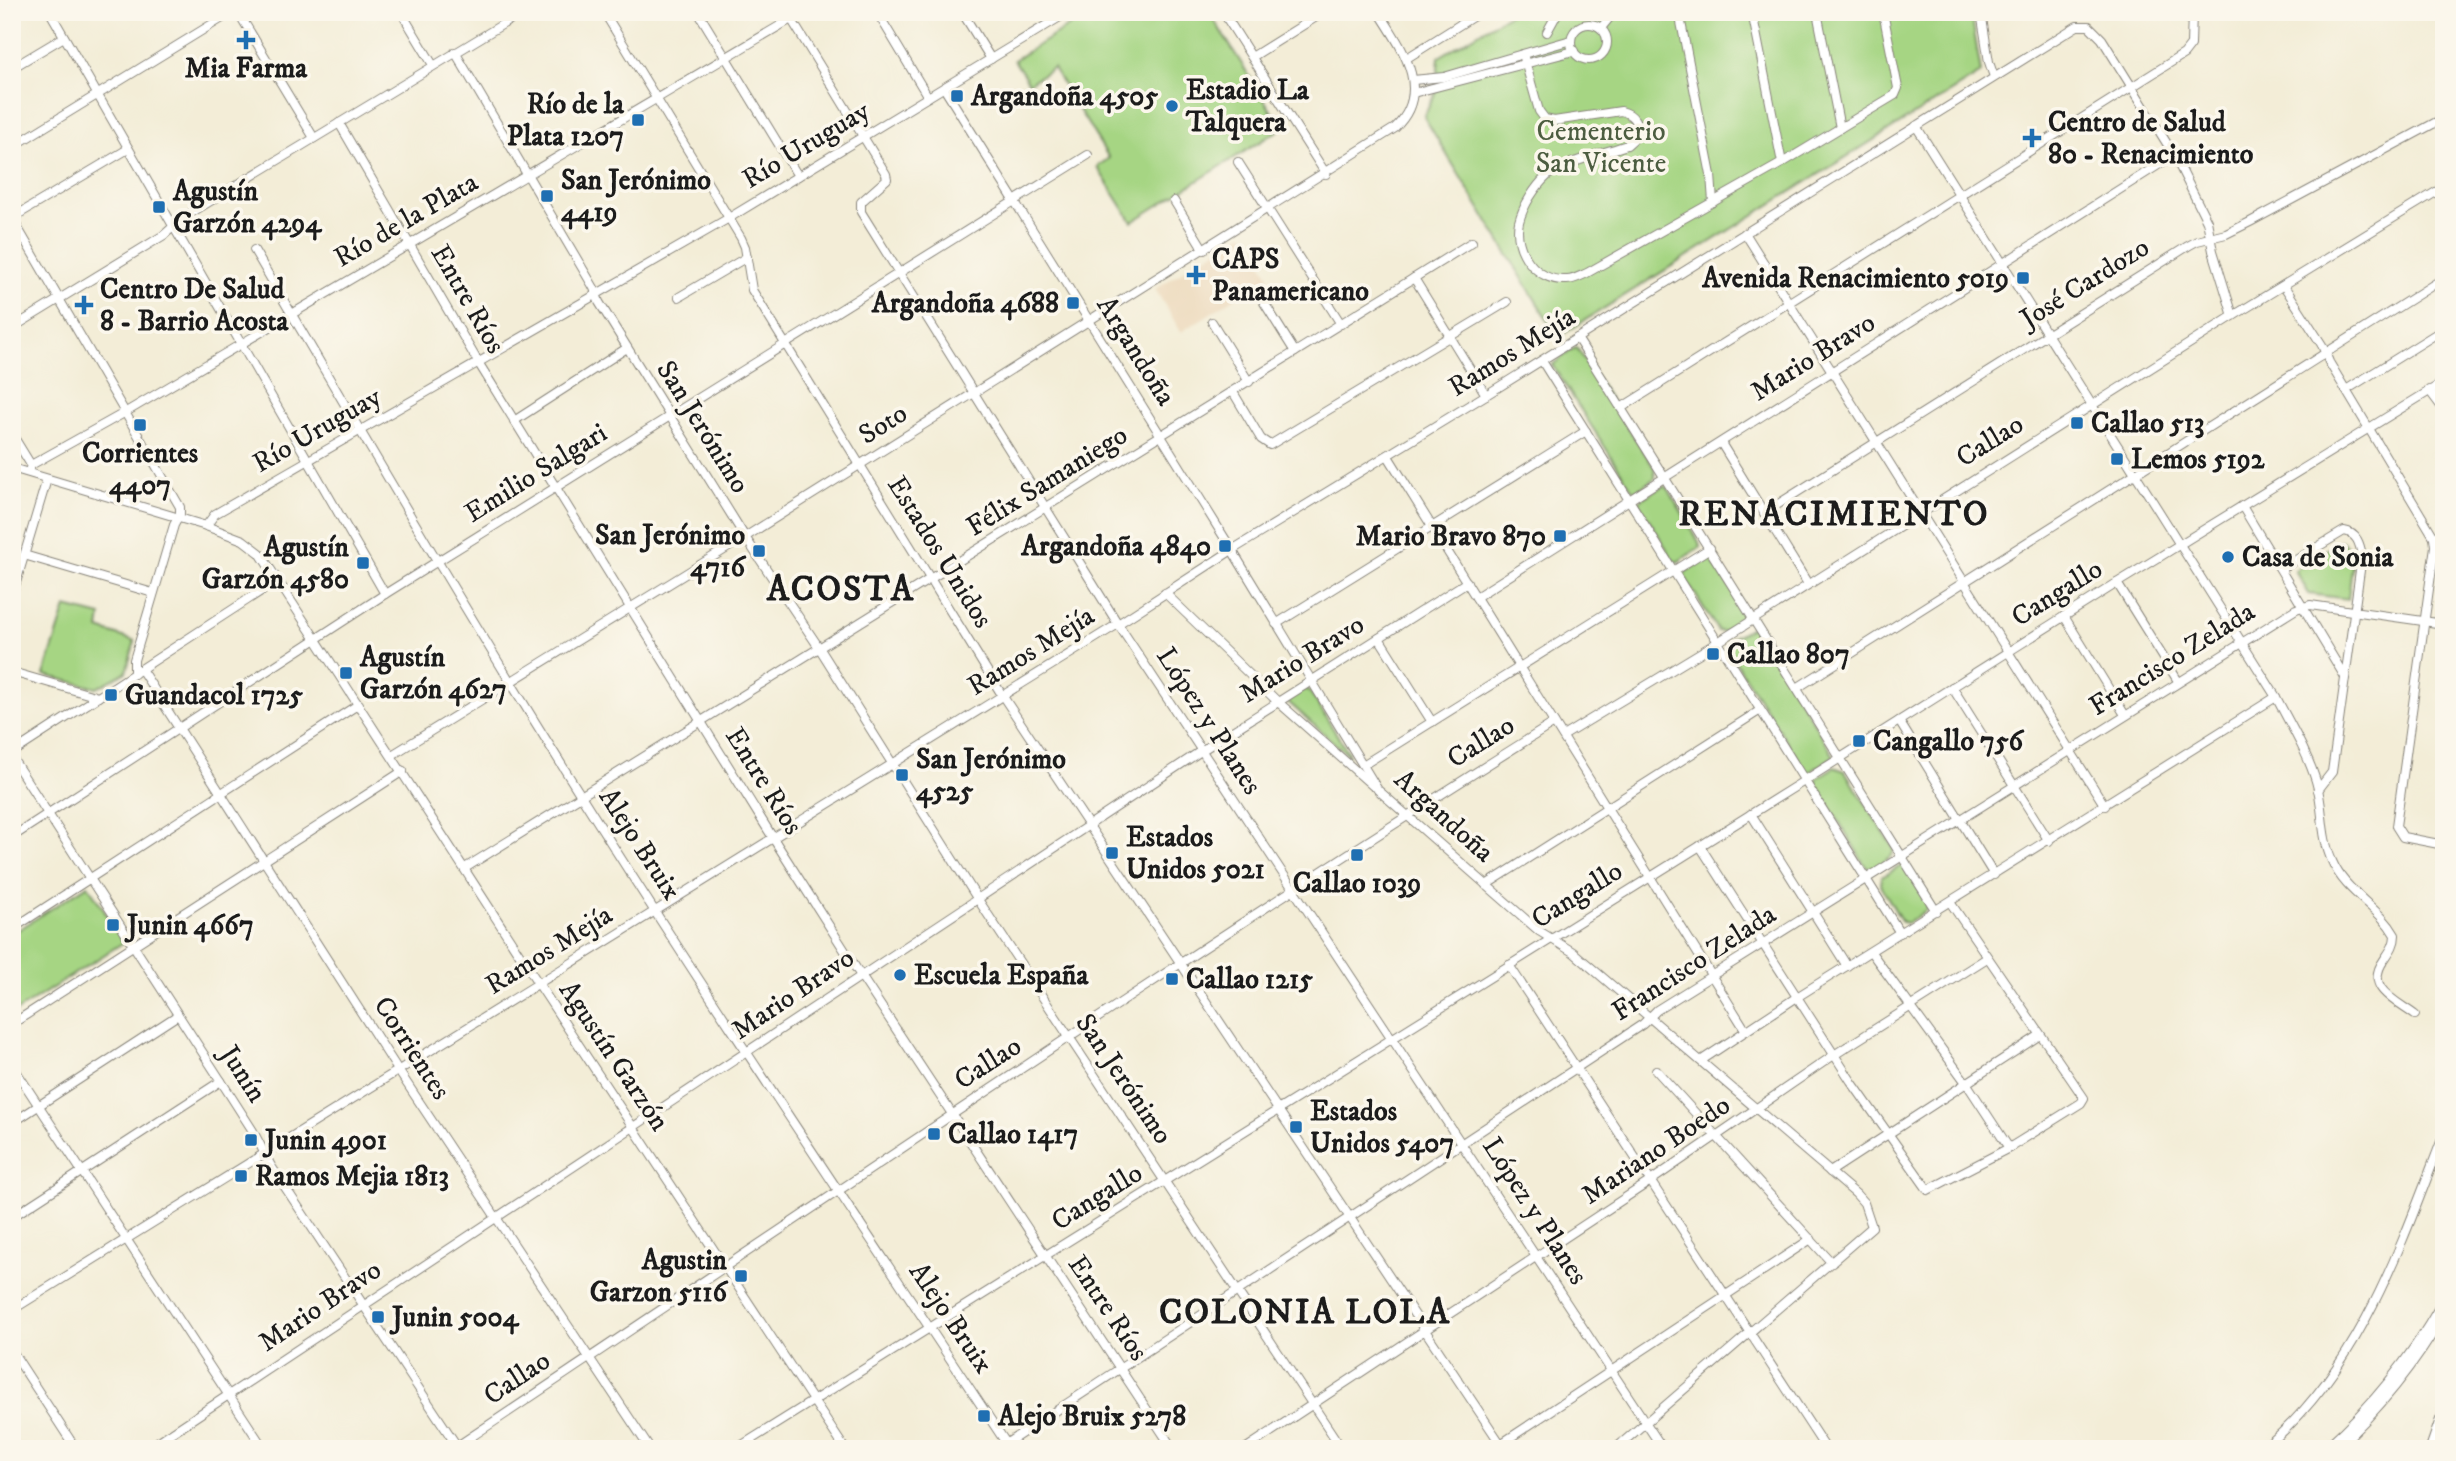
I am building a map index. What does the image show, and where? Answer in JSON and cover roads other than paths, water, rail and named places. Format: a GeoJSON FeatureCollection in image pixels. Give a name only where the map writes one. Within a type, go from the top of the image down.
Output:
{"type":"FeatureCollection","features":[{"type":"Feature","properties":{"kind":"highway"},"geometry":{"type":"LineString","coordinates":[[2330,1449],[2368,1412],[2400,1374],[2444,1307]]}},
{"type":"Feature","properties":{"kind":"highway"},"geometry":{"type":"LineString","coordinates":[[2434,1449],[2444,1420]]}},
{"type":"Feature","properties":{"kind":"street"},"geometry":{"type":"LineString","coordinates":[[50,12],[386,594]]}},
{"type":"Feature","properties":{"kind":"street"},"geometry":{"type":"LineString","coordinates":[[12,147],[232,12]]}},
{"type":"Feature","properties":{"kind":"street"},"geometry":{"type":"LineString","coordinates":[[238,12],[314,138]]}},
{"type":"Feature","properties":{"kind":"street"},"geometry":{"type":"LineString","coordinates":[[401,12],[433,65]]}},
{"type":"Feature","properties":{"kind":"street"},"geometry":{"type":"LineString","coordinates":[[12,328],[174,227],[184,217],[523,12]]}},
{"type":"Feature","properties":{"kind":"street","name":"Estados Unidos"},"geometry":{"type":"LineString","coordinates":[[604,12],[745,247],[752,290],[1002,695],[1426,1330],[1499,1447]]}},
{"type":"Feature","properties":{"kind":"street"},"geometry":{"type":"LineString","coordinates":[[698,12],[798,176]]}},
{"type":"Feature","properties":{"kind":"street","name":"Río de la Plata"},"geometry":{"type":"LineString","coordinates":[[30,469],[657,100],[789,16],[803,12]]}},
{"type":"Feature","properties":{"kind":"street"},"geometry":{"type":"LineString","coordinates":[[877,12],[928,97]]}},
{"type":"Feature","properties":{"kind":"street"},"geometry":{"type":"LineString","coordinates":[[962,12],[991,59]]}},
{"type":"Feature","properties":{"kind":"street"},"geometry":{"type":"LineString","coordinates":[[1223,12],[1325,174]]}},
{"type":"Feature","properties":{"kind":"street"},"geometry":{"type":"LineString","coordinates":[[1252,57],[1324,12]]}},
{"type":"Feature","properties":{"kind":"street"},"geometry":{"type":"LineString","coordinates":[[1379,12],[1407,58],[1413,80],[1413,93],[1574,51]]}},
{"type":"Feature","properties":{"kind":"street"},"geometry":{"type":"LineString","coordinates":[[1407,58],[1480,12]]}},
{"type":"Feature","properties":{"kind":"street"},"geometry":{"type":"LineString","coordinates":[[1547,32],[1559,12]]}},
{"type":"Feature","properties":{"kind":"street"},"geometry":{"type":"LineString","coordinates":[[1601,27],[1614,12]]}},
{"type":"Feature","properties":{"kind":"street"},"geometry":{"type":"LineString","coordinates":[[1679,12],[1711,175],[1713,202]]}},
{"type":"Feature","properties":{"kind":"street"},"geometry":{"type":"LineString","coordinates":[[1752,12],[1782,163]]}},
{"type":"Feature","properties":{"kind":"street"},"geometry":{"type":"LineString","coordinates":[[1817,12],[1840,128]]}},
{"type":"Feature","properties":{"kind":"street"},"geometry":{"type":"LineString","coordinates":[[1523,54],[1539,111],[1545,119],[1554,121],[1621,111],[1631,115],[1637,124],[1637,136],[1632,142],[1551,173],[1529,200],[1520,219],[1519,238],[1529,263],[1539,273],[1559,280],[1574,279],[1782,163],[1893,97],[1898,90],[1883,12]]}},
{"type":"Feature","properties":{"kind":"street"},"geometry":{"type":"LineString","coordinates":[[1621,408],[2184,54],[2191,46],[2192,12]]}},
{"type":"Feature","properties":{"kind":"street","name":"Río Uruguay"},"geometry":{"type":"LineString","coordinates":[[206,526],[215,514],[729,218],[1064,13]]}},
{"type":"Feature","properties":{"kind":"street"},"geometry":{"type":"LineString","coordinates":[[1984,13],[1989,62],[1994,77]]}},
{"type":"Feature","properties":{"kind":"street","name":"López y Planes"},"geometry":{"type":"LineString","coordinates":[[789,16],[887,179],[859,206],[900,274],[1118,624],[1663,1449]]}},
{"type":"Feature","properties":{"kind":"street"},"geometry":{"type":"LineString","coordinates":[[1590,23],[1601,27],[1607,38],[1607,45],[1601,55],[1590,60],[1583,59],[1574,51],[1571,40],[1575,30],[1590,23]]}},
{"type":"Feature","properties":{"kind":"street","name":"Ramos Mejía"},"geometry":{"type":"LineString","coordinates":[[12,1310],[1118,624],[1232,550],[1542,361],[2071,28],[2083,25],[2096,32],[2132,86]]}},
{"type":"Feature","properties":{"kind":"street"},"geometry":{"type":"LineString","coordinates":[[12,68],[64,37]]}},
{"type":"Feature","properties":{"kind":"street"},"geometry":{"type":"LineString","coordinates":[[1413,80],[1444,78],[1571,40]]}},
{"type":"Feature","properties":{"kind":"street","name":"San Jerónimo"},"geometry":{"type":"LineString","coordinates":[[455,52],[627,348],[745,537],[820,649],[1068,1038],[1342,1449]]}},
{"type":"Feature","properties":{"kind":"street"},"geometry":{"type":"LineString","coordinates":[[2132,86],[2174,155],[2207,221],[2213,251],[2233,316]]}},
{"type":"Feature","properties":{"kind":"street","name":"Argandoña"},"geometry":{"type":"LineString","coordinates":[[944,88],[1378,790],[1539,931],[1573,952],[1651,1016],[1856,1194],[1864,1203],[1872,1227],[1832,1263]]}},
{"type":"Feature","properties":{"kind":"street","name":"Soto"},"geometry":{"type":"LineString","coordinates":[[393,755],[1325,174],[1395,128],[1404,118],[1413,93]]}},
{"type":"Feature","properties":{"kind":"street","name":"José Cardozo"},"geometry":{"type":"LineString","coordinates":[[1764,513],[2188,246],[2226,234],[2259,218],[2444,118]]}},
{"type":"Feature","properties":{"kind":"street","name":"Entre Ríos"},"geometry":{"type":"LineString","coordinates":[[339,123],[478,362],[773,838],[1173,1449]]}},
{"type":"Feature","properties":{"kind":"street"},"geometry":{"type":"LineString","coordinates":[[1916,126],[2276,697],[2308,762],[2318,790],[2324,839],[2340,877],[2395,934],[2392,948],[2378,969],[2375,978],[2378,985],[2415,1015]]}},
{"type":"Feature","properties":{"kind":"street"},"geometry":{"type":"LineString","coordinates":[[128,149],[12,218],[180,507],[134,660],[138,671]]}},
{"type":"Feature","properties":{"kind":"street","name":"Emilio Salgari"},"geometry":{"type":"LineString","coordinates":[[12,837],[386,594],[1088,155]]}},
{"type":"Feature","properties":{"kind":"street","name":"Mario Bravo"},"geometry":{"type":"LineString","coordinates":[[1476,597],[2174,155]]}},
{"type":"Feature","properties":{"kind":"street"},"geometry":{"type":"LineString","coordinates":[[1238,162],[1341,324]]}},
{"type":"Feature","properties":{"kind":"street","name":"Callao"},"geometry":{"type":"LineString","coordinates":[[1563,736],[1718,642],[1920,512],[2444,187]]}},
{"type":"Feature","properties":{"kind":"street"},"geometry":{"type":"LineString","coordinates":[[1174,201],[1204,250]]}},
{"type":"Feature","properties":{"kind":"street"},"geometry":{"type":"LineString","coordinates":[[1745,233],[2105,806]]}},
{"type":"Feature","properties":{"kind":"street","name":"Félix Samaniego"},"geometry":{"type":"LineString","coordinates":[[465,868],[1472,242]]}},
{"type":"Feature","properties":{"kind":"street","name":"Alejo Bruix"},"geometry":{"type":"LineString","coordinates":[[254,250],[437,563],[581,796],[746,1052],[1008,1446]]}},
{"type":"Feature","properties":{"kind":"street"},"geometry":{"type":"LineString","coordinates":[[679,297],[747,257]]}},
{"type":"Feature","properties":{"kind":"street"},"geometry":{"type":"LineString","coordinates":[[1414,278],[1486,395]]}},
{"type":"Feature","properties":{"kind":"street"},"geometry":{"type":"LineString","coordinates":[[1797,688],[2444,278]]}},
{"type":"Feature","properties":{"kind":"street"},"geometry":{"type":"LineString","coordinates":[[2284,286],[2434,537],[2435,546],[2396,826],[2403,837],[2444,845]]}},
{"type":"Feature","properties":{"kind":"street"},"geometry":{"type":"LineString","coordinates":[[1260,296],[1295,352]]}},
{"type":"Feature","properties":{"kind":"street"},"geometry":{"type":"LineString","coordinates":[[1233,392],[1261,439],[1270,444],[1507,302]]}},
{"type":"Feature","properties":{"kind":"street"},"geometry":{"type":"LineString","coordinates":[[1212,322],[1249,382]]}},
{"type":"Feature","properties":{"kind":"street"},"geometry":{"type":"LineString","coordinates":[[2346,390],[2444,329]]}},
{"type":"Feature","properties":{"kind":"street"},"geometry":{"type":"LineString","coordinates":[[1577,338],[1936,911]]}},
{"type":"Feature","properties":{"kind":"street"},"geometry":{"type":"LineString","coordinates":[[514,421],[627,348]]}},
{"type":"Feature","properties":{"kind":"street"},"geometry":{"type":"LineString","coordinates":[[1542,361],[1900,933]]}},
{"type":"Feature","properties":{"kind":"street","name":"Cangallo"},"geometry":{"type":"LineString","coordinates":[[736,1449],[2117,583],[2444,382]]}},
{"type":"Feature","properties":{"kind":"street"},"geometry":{"type":"LineString","coordinates":[[2430,390],[2444,410]]}},
{"type":"Feature","properties":{"kind":"street"},"geometry":{"type":"LineString","coordinates":[[1276,624],[1586,431]]}},
{"type":"Feature","properties":{"kind":"street"},"geometry":{"type":"LineString","coordinates":[[12,435],[30,469]]}},
{"type":"Feature","properties":{"kind":"street"},"geometry":{"type":"LineString","coordinates":[[1721,443],[1808,584]]}},
{"type":"Feature","properties":{"kind":"street"},"geometry":{"type":"LineString","coordinates":[[1388,456],[1746,1031]]}},
{"type":"Feature","properties":{"kind":"street","name":"Agustín Garzón"},"geometry":{"type":"LineString","coordinates":[[12,468],[30,469],[47,479],[206,526],[243,540],[260,553],[538,983],[845,1449]]}},
{"type":"Feature","properties":{"kind":"street"},"geometry":{"type":"LineString","coordinates":[[12,596],[47,479]]}},
{"type":"Feature","properties":{"kind":"street"},"geometry":{"type":"LineString","coordinates":[[2242,506],[2345,678]]}},
{"type":"Feature","properties":{"kind":"street"},"geometry":{"type":"LineString","coordinates":[[2281,569],[2341,532],[2348,531],[2359,541],[2362,556],[2356,610],[2332,772],[2318,790]]}},
{"type":"Feature","properties":{"kind":"street"},"geometry":{"type":"LineString","coordinates":[[1363,765],[1710,548]]}},
{"type":"Feature","properties":{"kind":"street"},"geometry":{"type":"LineString","coordinates":[[24,555],[153,593]]}},
{"type":"Feature","properties":{"kind":"street"},"geometry":{"type":"LineString","coordinates":[[12,753],[278,580]]}},
{"type":"Feature","properties":{"kind":"street","name":"Mario Bravo"},"geometry":{"type":"LineString","coordinates":[[148,1449],[977,898],[1277,701],[1467,582]]}},
{"type":"Feature","properties":{"kind":"street"},"geometry":{"type":"LineString","coordinates":[[2117,583],[2178,681]]}},
{"type":"Feature","properties":{"kind":"street"},"geometry":{"type":"LineString","coordinates":[[1165,593],[1277,701],[1378,790]]}},
{"type":"Feature","properties":{"kind":"street"},"geometry":{"type":"LineString","coordinates":[[2302,606],[2356,610],[2444,624]]}},
{"type":"Feature","properties":{"kind":"street","name":"Francisco Zelada"},"geometry":{"type":"LineString","coordinates":[[998,1449],[1008,1446],[1119,1367],[1463,1143],[1712,975],[1903,857],[2178,681],[2302,606]]}},
{"type":"Feature","properties":{"kind":"street"},"geometry":{"type":"LineString","coordinates":[[2064,617],[2125,715]]}},
{"type":"Feature","properties":{"kind":"street"},"geometry":{"type":"LineString","coordinates":[[1379,638],[1432,722]]}},
{"type":"Feature","properties":{"kind":"street","name":"Corrientes"},"geometry":{"type":"LineString","coordinates":[[138,671],[180,729],[398,1070],[649,1449]]}},
{"type":"Feature","properties":{"kind":"street"},"geometry":{"type":"LineString","coordinates":[[12,672],[98,697]]}},
{"type":"Feature","properties":{"kind":"street"},"geometry":{"type":"LineString","coordinates":[[1952,687],[2049,841]]}},
{"type":"Feature","properties":{"kind":"street"},"geometry":{"type":"LineString","coordinates":[[1702,1060],[2276,697]]}},
{"type":"Feature","properties":{"kind":"street"},"geometry":{"type":"LineString","coordinates":[[12,929],[359,704]]}},
{"type":"Feature","properties":{"kind":"street"},"geometry":{"type":"LineString","coordinates":[[1486,884],[1759,711]]}},
{"type":"Feature","properties":{"kind":"street"},"geometry":{"type":"LineString","coordinates":[[1899,721],[1994,876]]}},
{"type":"Feature","properties":{"kind":"street","name":"Callao"},"geometry":{"type":"LineString","coordinates":[[456,1448],[1182,962],[1408,814],[1554,723]]}},
{"type":"Feature","properties":{"kind":"street","name":"Junín"},"geometry":{"type":"LineString","coordinates":[[12,758],[221,1081],[271,1166],[456,1448]]}},
{"type":"Feature","properties":{"kind":"street"},"geometry":{"type":"LineString","coordinates":[[12,1024],[403,771]]}},
{"type":"Feature","properties":{"kind":"street"},"geometry":{"type":"LineString","coordinates":[[1751,814],[1847,966]]}},
{"type":"Feature","properties":{"kind":"street"},"geometry":{"type":"LineString","coordinates":[[1700,846],[1834,1055],[1928,1190],[2009,1148],[2084,1098],[1950,902]]}},
{"type":"Feature","properties":{"kind":"street"},"geometry":{"type":"LineString","coordinates":[[1871,952],[1968,1084],[2009,1148]]}},
{"type":"Feature","properties":{"kind":"street","name":"Mariano Boedo"},"geometry":{"type":"LineString","coordinates":[[1245,1449],[1649,1182],[1834,1055],[1987,958]]}},
{"type":"Feature","properties":{"kind":"street"},"geometry":{"type":"LineString","coordinates":[[1509,965],[1826,1449]]}},
{"type":"Feature","properties":{"kind":"street"},"geometry":{"type":"LineString","coordinates":[[12,1124],[178,1016]]}},
{"type":"Feature","properties":{"kind":"street"},"geometry":{"type":"LineString","coordinates":[[1830,1172],[2040,1035]]}},
{"type":"Feature","properties":{"kind":"street"},"geometry":{"type":"LineString","coordinates":[[12,1065],[264,1449]]}},
{"type":"Feature","properties":{"kind":"street"},"geometry":{"type":"LineString","coordinates":[[1615,1449],[1832,1263],[1656,1070]]}},
{"type":"Feature","properties":{"kind":"street"},"geometry":{"type":"LineString","coordinates":[[12,1217],[221,1081]]}},
{"type":"Feature","properties":{"kind":"street"},"geometry":{"type":"LineString","coordinates":[[2263,1449],[2284,1432],[2313,1401],[2375,1304],[2444,1134]]}},
{"type":"Feature","properties":{"kind":"street"},"geometry":{"type":"LineString","coordinates":[[1499,1447],[1811,1239]]}},
{"type":"Feature","properties":{"kind":"street"},"geometry":{"type":"LineString","coordinates":[[12,1351],[76,1449]]}},
{"type":"Feature","properties":{"kind":"place","name":"Mia Farma"},"geometry":{"type":"Point","coordinates":[246,40]}},
{"type":"Feature","properties":{"kind":"place","name":"Argandoña 4505"},"geometry":{"type":"Point","coordinates":[957,96]}},
{"type":"Feature","properties":{"kind":"place","name":"Estadio La Talquera"},"geometry":{"type":"Point","coordinates":[1172,106]}},
{"type":"Feature","properties":{"kind":"place","name":"Río de la Plata 1207"},"geometry":{"type":"Point","coordinates":[638,120]}},
{"type":"Feature","properties":{"kind":"place","name":"Centro de Salud 80 - Renacimiento"},"geometry":{"type":"Point","coordinates":[2032,138]}},
{"type":"Feature","properties":{"kind":"place","name":"San Jerónimo 4419"},"geometry":{"type":"Point","coordinates":[547,196]}},
{"type":"Feature","properties":{"kind":"place","name":"Agustín Garzón 4294"},"geometry":{"type":"Point","coordinates":[159,207]}},
{"type":"Feature","properties":{"kind":"place","name":"CAPS Panamericano"},"geometry":{"type":"Point","coordinates":[1196,275]}},
{"type":"Feature","properties":{"kind":"place","name":"Avenida Renacimiento 5019"},"geometry":{"type":"Point","coordinates":[2023,278]}},
{"type":"Feature","properties":{"kind":"place","name":"Argandoña 4688"},"geometry":{"type":"Point","coordinates":[1073,303]}},
{"type":"Feature","properties":{"kind":"place","name":"Centro De Salud 8 - Barrio Acosta"},"geometry":{"type":"Point","coordinates":[84,305]}},
{"type":"Feature","properties":{"kind":"place","name":"Callao 513"},"geometry":{"type":"Point","coordinates":[2077,423]}},
{"type":"Feature","properties":{"kind":"place","name":"Corrientes 4407"},"geometry":{"type":"Point","coordinates":[140,425]}},
{"type":"Feature","properties":{"kind":"place","name":"Lemos 5192"},"geometry":{"type":"Point","coordinates":[2117,459]}},
{"type":"Feature","properties":{"kind":"place","name":"Mario Bravo 870"},"geometry":{"type":"Point","coordinates":[1560,536]}},
{"type":"Feature","properties":{"kind":"place","name":"Argandoña 4840"},"geometry":{"type":"Point","coordinates":[1225,546]}},
{"type":"Feature","properties":{"kind":"place","name":"San Jerónimo 4716"},"geometry":{"type":"Point","coordinates":[759,551]}},
{"type":"Feature","properties":{"kind":"place","name":"Casa de Sonia"},"geometry":{"type":"Point","coordinates":[2228,557]}},
{"type":"Feature","properties":{"kind":"place","name":"Agustín Garzón 4580"},"geometry":{"type":"Point","coordinates":[363,563]}},
{"type":"Feature","properties":{"kind":"place","name":"Callao 807"},"geometry":{"type":"Point","coordinates":[1713,654]}},
{"type":"Feature","properties":{"kind":"place","name":"Agustín Garzón 4627"},"geometry":{"type":"Point","coordinates":[346,673]}},
{"type":"Feature","properties":{"kind":"place","name":"Guandacol 1725"},"geometry":{"type":"Point","coordinates":[111,695]}},
{"type":"Feature","properties":{"kind":"place","name":"Cangallo 756"},"geometry":{"type":"Point","coordinates":[1859,741]}},
{"type":"Feature","properties":{"kind":"place","name":"San Jerónimo 4525"},"geometry":{"type":"Point","coordinates":[902,775]}},
{"type":"Feature","properties":{"kind":"place","name":"Estados Unidos 5021"},"geometry":{"type":"Point","coordinates":[1112,853]}},
{"type":"Feature","properties":{"kind":"place","name":"Callao 1039"},"geometry":{"type":"Point","coordinates":[1357,855]}},
{"type":"Feature","properties":{"kind":"place","name":"Junin 4667"},"geometry":{"type":"Point","coordinates":[113,925]}},
{"type":"Feature","properties":{"kind":"place","name":"Escuela España"},"geometry":{"type":"Point","coordinates":[900,975]}},
{"type":"Feature","properties":{"kind":"place","name":"Callao 1215"},"geometry":{"type":"Point","coordinates":[1172,979]}},
{"type":"Feature","properties":{"kind":"place","name":"Estados Unidos 5407"},"geometry":{"type":"Point","coordinates":[1296,1127]}},
{"type":"Feature","properties":{"kind":"place","name":"Callao 1417"},"geometry":{"type":"Point","coordinates":[934,1134]}},
{"type":"Feature","properties":{"kind":"place","name":"Junin 4901"},"geometry":{"type":"Point","coordinates":[251,1140]}},
{"type":"Feature","properties":{"kind":"place","name":"Ramos Mejia 1813"},"geometry":{"type":"Point","coordinates":[241,1176]}},
{"type":"Feature","properties":{"kind":"place","name":"Agustin Garzon 5116"},"geometry":{"type":"Point","coordinates":[741,1276]}},
{"type":"Feature","properties":{"kind":"place","name":"Junin 5004"},"geometry":{"type":"Point","coordinates":[378,1317]}},
{"type":"Feature","properties":{"kind":"place","name":"Alejo Bruix 5278"},"geometry":{"type":"Point","coordinates":[984,1416]}},
{"type":"Feature","properties":{"kind":"district","name":"RENACIMIENTO"},"geometry":{"type":"Point","coordinates":[1834,515]}},
{"type":"Feature","properties":{"kind":"district","name":"ACOSTA"},"geometry":{"type":"Point","coordinates":[841,590]}},
{"type":"Feature","properties":{"kind":"district","name":"COLONIA LOLA"},"geometry":{"type":"Point","coordinates":[1305,1313]}},
{"type":"Feature","properties":{"kind":"park label","name":"Cementerio San Vicente"},"geometry":{"type":"Point","coordinates":[1601,147]}}]}
